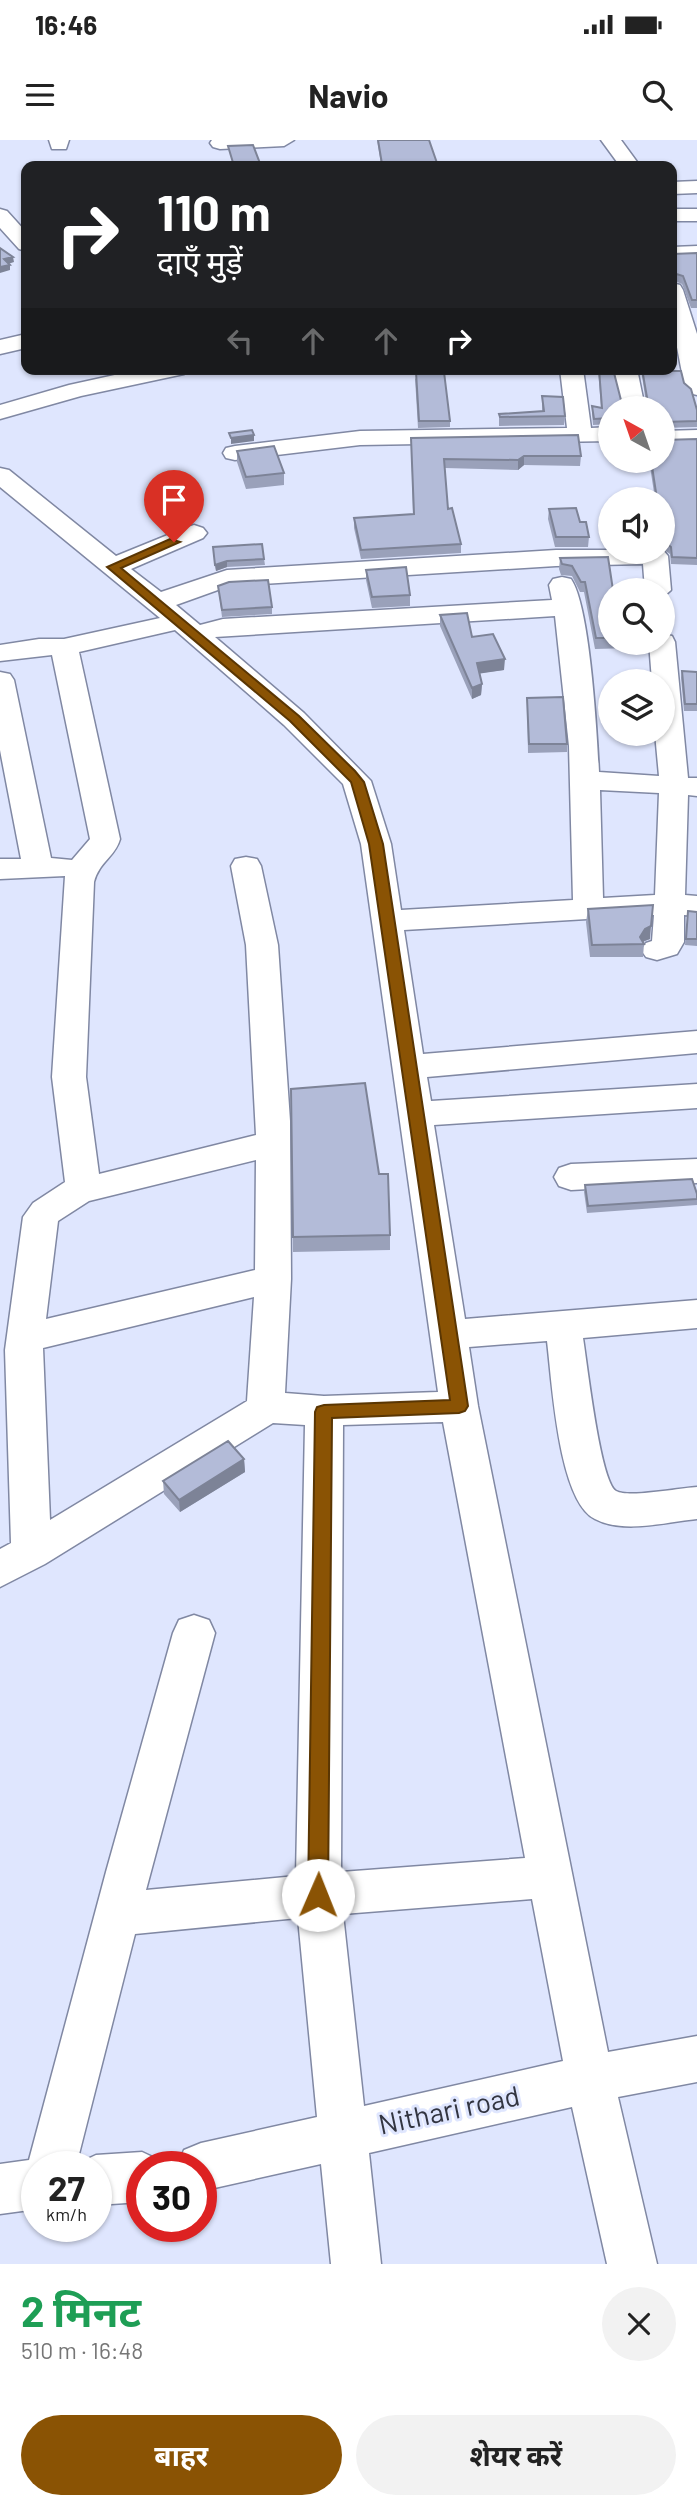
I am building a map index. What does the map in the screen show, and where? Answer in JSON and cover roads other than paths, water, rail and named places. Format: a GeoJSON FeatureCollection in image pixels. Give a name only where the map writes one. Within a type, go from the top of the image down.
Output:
{"type":"FeatureCollection","features":[{"type":"Feature","properties":{"kind":"street"},"geometry":{"type":"LineString","coordinates":[[226,161],[219,142],[284,140]]}},
{"type":"Feature","properties":{"kind":"street"},"geometry":{"type":"LineString","coordinates":[[611,140],[626,161]]}},
{"type":"Feature","properties":{"kind":"street"},"geometry":{"type":"LineString","coordinates":[[677,187],[697,187]]}},
{"type":"Feature","properties":{"kind":"street"},"geometry":{"type":"LineString","coordinates":[[0,215],[21,239]]}},
{"type":"Feature","properties":{"kind":"street"},"geometry":{"type":"LineString","coordinates":[[677,215],[697,215]]}},
{"type":"Feature","properties":{"kind":"street"},"geometry":{"type":"LineString","coordinates":[[0,252],[21,246]]}},
{"type":"Feature","properties":{"kind":"street"},"geometry":{"type":"LineString","coordinates":[[677,253],[697,252]]}},
{"type":"Feature","properties":{"kind":"street"},"geometry":{"type":"LineString","coordinates":[[677,293],[697,295]]}},
{"type":"Feature","properties":{"kind":"street"},"geometry":{"type":"LineString","coordinates":[[677,320],[681,348],[697,388]]}},
{"type":"Feature","properties":{"kind":"street"},"geometry":{"type":"LineString","coordinates":[[0,347],[21,342]]}},
{"type":"Feature","properties":{"kind":"street"},"geometry":{"type":"LineString","coordinates":[[0,412],[77,390],[148,375]]}},
{"type":"Feature","properties":{"kind":"street"},"geometry":{"type":"LineString","coordinates":[[572,375],[580,436]]}},
{"type":"Feature","properties":{"kind":"street"},"geometry":{"type":"LineString","coordinates":[[626,375],[631,396]]}},
{"type":"Feature","properties":{"kind":"street"},"geometry":{"type":"LineString","coordinates":[[235,453],[360,438],[598,435]]}},
{"type":"Feature","properties":{"kind":"street"},"geometry":{"type":"LineString","coordinates":[[676,438],[697,437]]}},
{"type":"Feature","properties":{"kind":"street"},"geometry":{"type":"LineString","coordinates":[[0,475],[178,619],[295,719],[357,782],[376,844],[459,1406],[590,2079],[632,2264]]}},
{"type":"Feature","properties":{"kind":"street"},"geometry":{"type":"LineString","coordinates":[[113,567],[194,533]]}},
{"type":"Feature","properties":{"kind":"street"},"geometry":{"type":"LineString","coordinates":[[178,619],[200,586],[227,578],[556,558],[655,556],[657,578]]}},
{"type":"Feature","properties":{"kind":"street"},"geometry":{"type":"LineString","coordinates":[[556,558],[572,632],[585,780],[588,909]]}},
{"type":"Feature","properties":{"kind":"street"},"geometry":{"type":"LineString","coordinates":[[0,653],[39,647],[64,647],[178,619],[223,627],[567,607]]}},
{"type":"Feature","properties":{"kind":"street"},"geometry":{"type":"LineString","coordinates":[[64,647],[105,839],[103,846],[83,866],[79,882],[69,1077],[84,1176],[80,1191]]}},
{"type":"Feature","properties":{"kind":"street"},"geometry":{"type":"LineString","coordinates":[[657,950],[666,947],[683,905],[685,786],[664,655]]}},
{"type":"Feature","properties":{"kind":"street"},"geometry":{"type":"LineString","coordinates":[[0,680],[38,868]]}},
{"type":"Feature","properties":{"kind":"street"},"geometry":{"type":"LineString","coordinates":[[585,780],[685,786]]}},
{"type":"Feature","properties":{"kind":"street"},"geometry":{"type":"LineString","coordinates":[[0,869],[83,866]]}},
{"type":"Feature","properties":{"kind":"street"},"geometry":{"type":"LineString","coordinates":[[246,866],[262,946],[273,1143],[273,1279],[264,1407]]}},
{"type":"Feature","properties":{"kind":"street"},"geometry":{"type":"LineString","coordinates":[[387,921],[683,905]]}},
{"type":"Feature","properties":{"kind":"street"},"geometry":{"type":"LineString","coordinates":[[407,1067],[697,1042]]}},
{"type":"Feature","properties":{"kind":"street"},"geometry":{"type":"LineString","coordinates":[[414,1114],[697,1097]]}},
{"type":"Feature","properties":{"kind":"street"},"geometry":{"type":"LineString","coordinates":[[31,1552],[17,1345],[41,1217],[47,1209],[80,1191],[273,1143]]}},
{"type":"Feature","properties":{"kind":"street"},"geometry":{"type":"LineString","coordinates":[[571,1177],[697,1171]]}},
{"type":"Feature","properties":{"kind":"street"},"geometry":{"type":"LineString","coordinates":[[17,1345],[273,1279]]}},
{"type":"Feature","properties":{"kind":"street"},"geometry":{"type":"LineString","coordinates":[[447,1335],[697,1314]]}},
{"type":"Feature","properties":{"kind":"street"},"geometry":{"type":"LineString","coordinates":[[563,1325],[581,1451],[592,1492],[607,1507],[697,1503]]}},
{"type":"Feature","properties":{"kind":"street"},"geometry":{"type":"LineString","coordinates":[[0,1570],[252,1417],[264,1407],[324,1412],[459,1406]]}},
{"type":"Feature","properties":{"kind":"street"},"geometry":{"type":"LineString","coordinates":[[324,1412],[318,1895],[345,2133],[356,2264]]}},
{"type":"Feature","properties":{"kind":"street"},"geometry":{"type":"LineString","coordinates":[[56,2151],[194,1633]]}},
{"type":"Feature","properties":{"kind":"street"},"geometry":{"type":"LineString","coordinates":[[119,1914],[550,1877]]}},
{"type":"Feature","properties":{"kind":"street","name":"Nithari road"},"geometry":{"type":"LineString","coordinates":[[217,2163],[590,2079],[697,2059]]}},
{"type":"Feature","properties":{"kind":"street"},"geometry":{"type":"LineString","coordinates":[[0,2189],[21,2186]]}}]}
